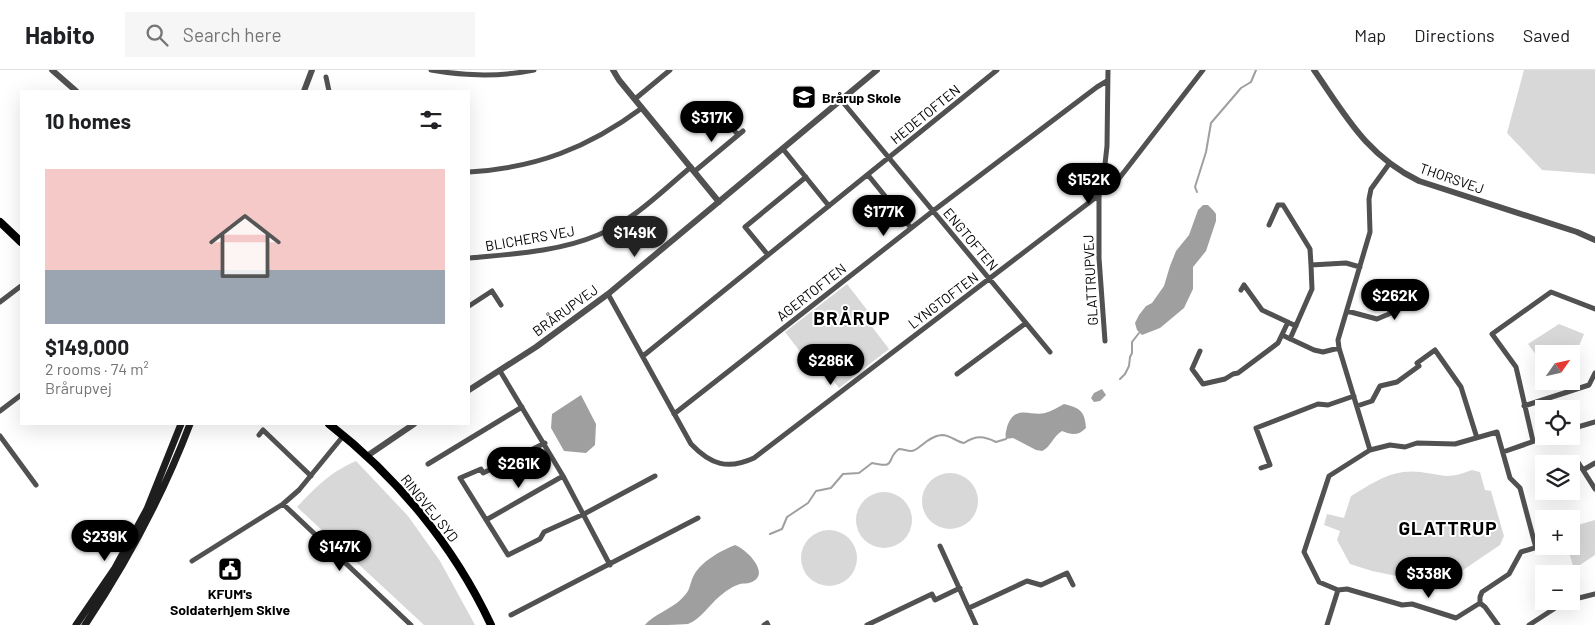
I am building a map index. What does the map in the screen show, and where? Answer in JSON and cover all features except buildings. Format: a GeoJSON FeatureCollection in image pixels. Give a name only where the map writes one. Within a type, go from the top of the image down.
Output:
{"type":"FeatureCollection","features":[{"type":"Feature","properties":{"kind":"main road"},"geometry":{"type":"LineString","coordinates":[[0,222],[20,241]]}},
{"type":"Feature","properties":{"kind":"main road"},"geometry":{"type":"LineString","coordinates":[[76,625],[115,568],[146,509],[181,425]]}},
{"type":"Feature","properties":{"kind":"main road"},"geometry":{"type":"LineString","coordinates":[[85,625],[112,584],[142,530],[178,456],[190,425]]}},
{"type":"Feature","properties":{"kind":"main road","name":"RINGVEJ SYD"},"geometry":{"type":"LineString","coordinates":[[330,425],[367,456],[402,491],[434,529],[469,583],[491,625]]}},
{"type":"Feature","properties":{"kind":"street"},"geometry":{"type":"LineString","coordinates":[[52,70],[75,90]]}},
{"type":"Feature","properties":{"kind":"street"},"geometry":{"type":"LineString","coordinates":[[304,90],[312,70]]}},
{"type":"Feature","properties":{"kind":"street"},"geometry":{"type":"LineString","coordinates":[[431,70],[477,75],[534,70]]}},
{"type":"Feature","properties":{"kind":"street"},"geometry":{"type":"LineString","coordinates":[[613,70],[719,202]]}},
{"type":"Feature","properties":{"kind":"street"},"geometry":{"type":"LineString","coordinates":[[635,99],[670,70]]}},
{"type":"Feature","properties":{"kind":"street","name":"BRÅRUPVEJ"},"geometry":{"type":"LineString","coordinates":[[470,389],[560,331],[608,294],[877,70]]}},
{"type":"Feature","properties":{"kind":"street","name":"HEDETOFTEN"},"geometry":{"type":"LineString","coordinates":[[643,356],[997,70]]}},
{"type":"Feature","properties":{"kind":"street","name":"GLATTRUPVEJ"},"geometry":{"type":"LineString","coordinates":[[1105,341],[1099,258],[1100,193],[1106,146],[1108,70]]}},
{"type":"Feature","properties":{"kind":"street","name":"LYNGTOFTEN"},"geometry":{"type":"LineString","coordinates":[[608,294],[691,444],[700,454],[720,464],[742,463],[754,458],[1100,193],[1114,185],[1203,70]]}},
{"type":"Feature","properties":{"kind":"street","name":"THORSVEJ"},"geometry":{"type":"LineString","coordinates":[[1314,70],[1360,134],[1373,150],[1389,164],[1419,181],[1577,232],[1595,240]]}},
{"type":"Feature","properties":{"kind":"street"},"geometry":{"type":"LineString","coordinates":[[326,77],[329,90]]}},
{"type":"Feature","properties":{"kind":"street","name":"AGERTOFTEN"},"geometry":{"type":"LineString","coordinates":[[674,414],[933,211],[1107,81]]}},
{"type":"Feature","properties":{"kind":"street","name":"ENGTOFTEN"},"geometry":{"type":"LineString","coordinates":[[841,100],[1050,352]]}},
{"type":"Feature","properties":{"kind":"street"},"geometry":{"type":"LineString","coordinates":[[470,172],[498,170],[550,158],[596,139],[618,126],[642,108]]}},
{"type":"Feature","properties":{"kind":"street","name":"BLICHERS VEJ"},"geometry":{"type":"LineString","coordinates":[[470,258],[543,250],[574,243],[598,235],[630,217],[740,133],[717,110]]}},
{"type":"Feature","properties":{"kind":"street"},"geometry":{"type":"LineString","coordinates":[[783,149],[829,206]]}},
{"type":"Feature","properties":{"kind":"street"},"geometry":{"type":"LineString","coordinates":[[1370,450],[1338,340],[1370,232],[1369,199],[1371,189],[1389,164]]}},
{"type":"Feature","properties":{"kind":"street"},"geometry":{"type":"LineString","coordinates":[[868,175],[911,228]]}},
{"type":"Feature","properties":{"kind":"street"},"geometry":{"type":"LineString","coordinates":[[768,255],[745,227],[806,177]]}},
{"type":"Feature","properties":{"kind":"street"},"geometry":{"type":"LineString","coordinates":[[1269,226],[1278,205],[1283,205],[1310,249],[1312,289],[1290,338]]}},
{"type":"Feature","properties":{"kind":"street"},"geometry":{"type":"LineString","coordinates":[[1311,265],[1346,263],[1360,267]]}},
{"type":"Feature","properties":{"kind":"street"},"geometry":{"type":"LineString","coordinates":[[1241,290],[1244,285],[1262,310],[1296,326]]}},
{"type":"Feature","properties":{"kind":"street"},"geometry":{"type":"LineString","coordinates":[[0,302],[20,287]]}},
{"type":"Feature","properties":{"kind":"street"},"geometry":{"type":"LineString","coordinates":[[1347,311],[1377,319],[1388,314],[1392,302],[1419,289]]}},
{"type":"Feature","properties":{"kind":"street"},"geometry":{"type":"LineString","coordinates":[[470,305],[492,291],[501,304]]}},
{"type":"Feature","properties":{"kind":"street"},"geometry":{"type":"LineString","coordinates":[[1377,291],[1387,294],[1392,302]]}},
{"type":"Feature","properties":{"kind":"street"},"geometry":{"type":"LineString","coordinates":[[1504,452],[1533,441],[1516,367],[1492,334],[1551,292],[1595,309]]}},
{"type":"Feature","properties":{"kind":"street"},"geometry":{"type":"LineString","coordinates":[[957,374],[1026,322]]}},
{"type":"Feature","properties":{"kind":"street"},"geometry":{"type":"LineString","coordinates":[[1200,351],[1192,369],[1203,384],[1225,379],[1232,374],[1238,373],[1278,343],[1288,322]]}},
{"type":"Feature","properties":{"kind":"street"},"geometry":{"type":"LineString","coordinates":[[1282,335],[1314,350],[1323,352],[1339,348]]}},
{"type":"Feature","properties":{"kind":"street"},"geometry":{"type":"LineString","coordinates":[[1357,406],[1372,401],[1380,386],[1397,382],[1419,366],[1417,363],[1435,350],[1461,387],[1477,438]]}},
{"type":"Feature","properties":{"kind":"street"},"geometry":{"type":"LineString","coordinates":[[500,371],[545,443],[610,565]]}},
{"type":"Feature","properties":{"kind":"street"},"geometry":{"type":"LineString","coordinates":[[1524,406],[1589,386],[1595,374]]}},
{"type":"Feature","properties":{"kind":"street"},"geometry":{"type":"LineString","coordinates":[[0,411],[20,396]]}},
{"type":"Feature","properties":{"kind":"street"},"geometry":{"type":"LineString","coordinates":[[1260,468],[1270,465],[1256,428],[1318,404],[1328,405],[1354,396]]}},
{"type":"Feature","properties":{"kind":"street"},"geometry":{"type":"LineString","coordinates":[[428,464],[522,407]]}},
{"type":"Feature","properties":{"kind":"street"},"geometry":{"type":"LineString","coordinates":[[1580,426],[1595,422]]}},
{"type":"Feature","properties":{"kind":"street"},"geometry":{"type":"LineString","coordinates":[[367,456],[413,425]]}},
{"type":"Feature","properties":{"kind":"street"},"geometry":{"type":"LineString","coordinates":[[258,435],[263,430],[311,476]]}},
{"type":"Feature","properties":{"kind":"street"},"geometry":{"type":"LineString","coordinates":[[1480,603],[1456,618],[1412,604],[1402,605],[1347,589],[1338,590],[1319,582],[1304,552],[1329,476],[1370,450],[1390,445],[1405,447],[1417,443],[1455,444],[1497,432],[1510,478],[1520,488],[1535,544]]}},
{"type":"Feature","properties":{"kind":"street"},"geometry":{"type":"LineString","coordinates":[[192,562],[239,534],[283,504],[299,490],[344,435]]}},
{"type":"Feature","properties":{"kind":"street"},"geometry":{"type":"LineString","coordinates":[[0,436],[36,484]]}},
{"type":"Feature","properties":{"kind":"street"},"geometry":{"type":"LineString","coordinates":[[545,443],[482,473],[481,469],[460,478],[508,555],[540,539],[544,532],[584,514],[655,476]]}},
{"type":"Feature","properties":{"kind":"street"},"geometry":{"type":"LineString","coordinates":[[1583,470],[1595,463]]}},
{"type":"Feature","properties":{"kind":"street"},"geometry":{"type":"LineString","coordinates":[[1580,465],[1595,488]]}},
{"type":"Feature","properties":{"kind":"street"},"geometry":{"type":"LineString","coordinates":[[486,520],[563,476]]}},
{"type":"Feature","properties":{"kind":"street"},"geometry":{"type":"LineString","coordinates":[[283,504],[411,625]]}},
{"type":"Feature","properties":{"kind":"street"},"geometry":{"type":"LineString","coordinates":[[511,615],[698,518]]}},
{"type":"Feature","properties":{"kind":"street"},"geometry":{"type":"LineString","coordinates":[[940,546],[976,625]]}},
{"type":"Feature","properties":{"kind":"street"},"geometry":{"type":"LineString","coordinates":[[1480,603],[1482,592],[1510,574],[1521,552],[1535,548]]}},
{"type":"Feature","properties":{"kind":"street"},"geometry":{"type":"LineString","coordinates":[[969,608],[1027,581],[1041,585],[1067,573],[1073,585]]}},
{"type":"Feature","properties":{"kind":"street"},"geometry":{"type":"LineString","coordinates":[[867,625],[932,594],[935,600],[960,588]]}},
{"type":"Feature","properties":{"kind":"street"},"geometry":{"type":"LineString","coordinates":[[1327,625],[1338,590]]}},
{"type":"Feature","properties":{"kind":"street"},"geometry":{"type":"LineString","coordinates":[[1580,598],[1595,594]]}},
{"type":"Feature","properties":{"kind":"street"},"geometry":{"type":"LineString","coordinates":[[1480,603],[1486,607],[1498,625]]}},
{"type":"Feature","properties":{"kind":"street"},"geometry":{"type":"LineString","coordinates":[[1529,625],[1552,610]]}},
{"type":"Feature","properties":{"kind":"shaded area"},"geometry":{"type":"Polygon","coordinates":[[[1524,70],[1595,70],[1595,174],[1542,170],[1507,133],[1524,70]]]}},
{"type":"Feature","properties":{"kind":"shaded area"},"geometry":{"type":"Polygon","coordinates":[[[1203,205],[1208,205],[1213,210],[1216,214],[1216,221],[1206,251],[1193,267],[1193,289],[1184,308],[1160,328],[1142,335],[1137,330],[1135,323],[1146,306],[1152,303],[1164,286],[1176,251],[1189,235],[1198,210],[1203,205]]]}},
{"type":"Feature","properties":{"kind":"shaded area"},"geometry":{"type":"Polygon","coordinates":[[[847,284],[871,315],[866,319],[889,349],[839,388],[816,358],[809,363],[785,332],[847,284]]]}},
{"type":"Feature","properties":{"kind":"shaded area"},"geometry":{"type":"Polygon","coordinates":[[[1559,324],[1584,334],[1579,345],[1535,345],[1535,354],[1528,344],[1559,324]]]}},
{"type":"Feature","properties":{"kind":"shaded area"},"geometry":{"type":"Polygon","coordinates":[[[1102,389],[1106,395],[1100,401],[1094,402],[1091,398],[1094,393],[1102,389]]]}},
{"type":"Feature","properties":{"kind":"shaded area"},"geometry":{"type":"Polygon","coordinates":[[[581,395],[596,424],[595,445],[586,453],[564,451],[551,428],[552,414],[581,395]]]}},
{"type":"Feature","properties":{"kind":"shaded area"},"geometry":{"type":"Polygon","coordinates":[[[1064,404],[1078,409],[1083,414],[1086,428],[1078,434],[1062,431],[1042,451],[1036,450],[1013,438],[1006,439],[1007,427],[1014,415],[1024,412],[1045,413],[1064,404]]]}},
{"type":"Feature","properties":{"kind":"shaded area"},"geometry":{"type":"Polygon","coordinates":[[[356,461],[408,516],[440,561],[475,625],[424,625],[297,507],[338,470],[356,461]]]}},
{"type":"Feature","properties":{"kind":"shaded area"},"geometry":{"type":"Polygon","coordinates":[[[1472,470],[1480,472],[1485,490],[1491,491],[1504,536],[1500,545],[1441,585],[1372,571],[1350,564],[1337,540],[1340,531],[1324,525],[1327,514],[1344,518],[1351,496],[1376,481],[1389,476],[1403,472],[1425,472],[1449,476],[1472,470]]]}},
{"type":"Feature","properties":{"kind":"shaded area"},"geometry":{"type":"Polygon","coordinates":[[[950,473],[961,475],[970,481],[976,490],[978,501],[976,512],[970,521],[961,527],[950,529],[939,527],[930,521],[924,512],[922,501],[924,490],[930,481],[939,475],[950,473]]]}},
{"type":"Feature","properties":{"kind":"shaded area"},"geometry":{"type":"Polygon","coordinates":[[[884,492],[895,494],[904,500],[910,509],[912,520],[910,531],[904,540],[895,546],[884,548],[873,546],[864,540],[858,531],[856,520],[858,509],[864,500],[873,494],[884,492]]]}},
{"type":"Feature","properties":{"kind":"shaded area"},"geometry":{"type":"Polygon","coordinates":[[[1595,520],[1595,555],[1580,565],[1573,565],[1570,555],[1580,555],[1580,524],[1595,520]]]}},
{"type":"Feature","properties":{"kind":"shaded area"},"geometry":{"type":"Polygon","coordinates":[[[829,530],[840,532],[849,538],[855,547],[857,558],[855,569],[849,578],[840,584],[829,586],[818,584],[809,578],[803,569],[801,558],[803,547],[809,538],[818,532],[829,530]]]}},
{"type":"Feature","properties":{"kind":"shaded area"},"geometry":{"type":"Polygon","coordinates":[[[735,545],[745,551],[755,562],[759,573],[757,578],[752,582],[737,585],[727,591],[693,622],[673,625],[645,625],[681,600],[688,591],[696,572],[705,562],[735,545]]]}},
{"type":"Feature","properties":{"kind":"waterway"},"geometry":{"type":"LineString","coordinates":[[1197,192],[1195,187],[1206,152],[1211,123],[1241,88],[1251,82],[1256,70]]}},
{"type":"Feature","properties":{"kind":"waterway"},"geometry":{"type":"LineString","coordinates":[[1120,379],[1129,366],[1132,342],[1139,333]]}},
{"type":"Feature","properties":{"kind":"waterway"},"geometry":{"type":"LineString","coordinates":[[770,534],[782,529],[787,517],[808,503],[816,491],[831,488],[843,474],[859,473],[872,463],[888,464],[899,449],[914,450],[932,438],[942,435],[964,443],[976,438],[988,438],[996,442],[1006,439]]}},
{"type":"Feature","properties":{"kind":"place","name":"Brårup Skole"},"geometry":{"type":"Point","coordinates":[804,97]}},
{"type":"Feature","properties":{"kind":"place","name":"KFUM's Soldaterhjem Skive"},"geometry":{"type":"Point","coordinates":[230,569]}},
{"type":"Feature","properties":{"kind":"district","name":"BRÅRUP"},"geometry":{"type":"Point","coordinates":[852,317]}},
{"type":"Feature","properties":{"kind":"district","name":"GLATTRUP"},"geometry":{"type":"Point","coordinates":[1448,527]}}]}
